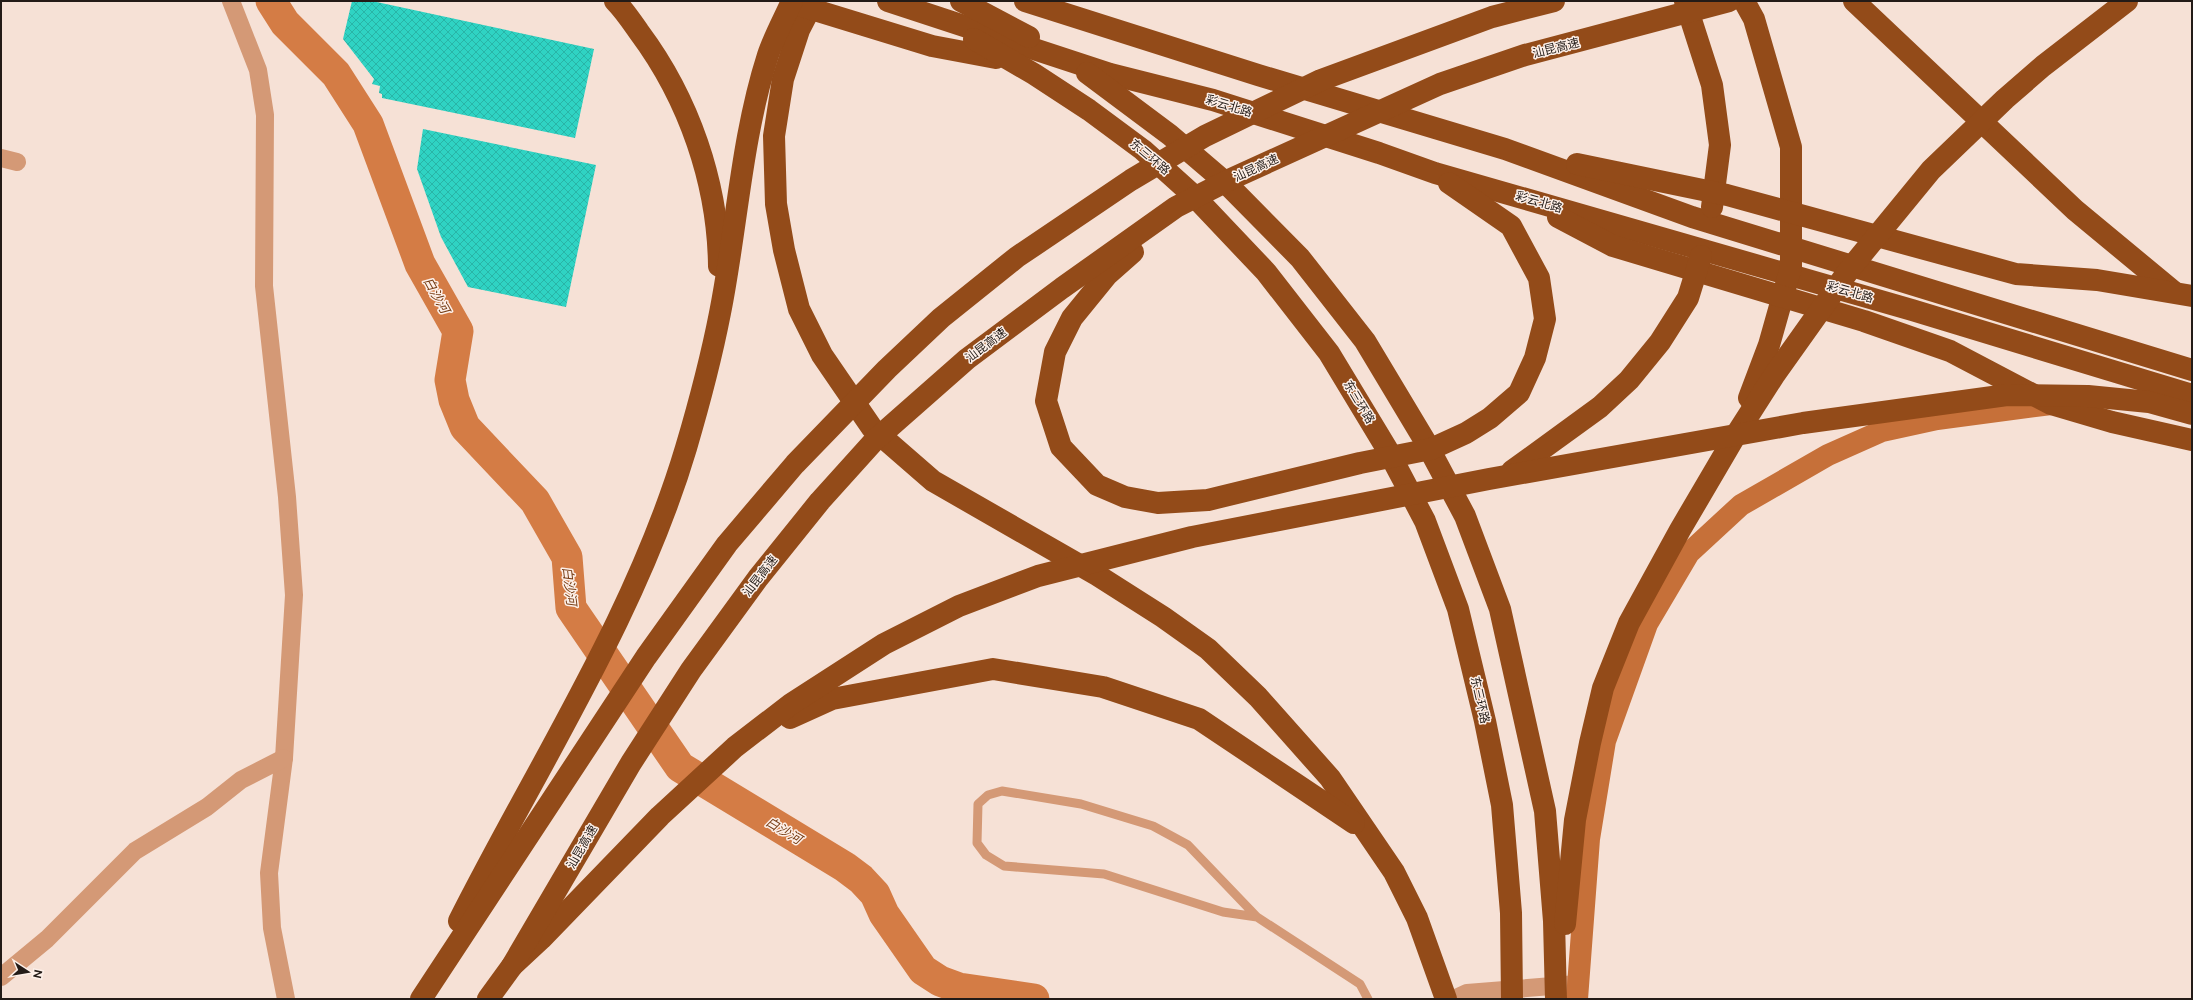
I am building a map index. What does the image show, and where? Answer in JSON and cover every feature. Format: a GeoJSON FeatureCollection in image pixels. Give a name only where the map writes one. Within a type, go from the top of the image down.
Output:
{"type":"FeatureCollection","features":[{"type":"Feature","properties":{"kind":"highway"},"geometry":{"type":"LineString","coordinates":[[615,1],[652,50],[678,94],[697,141],[713,201],[719,252],[720,313]]}},
{"type":"Feature","properties":{"kind":"highway"},"geometry":{"type":"LineString","coordinates":[[784,1],[932,46],[1026,63],[1110,74]]}},
{"type":"Feature","properties":{"kind":"highway"},"geometry":{"type":"LineString","coordinates":[[420,999],[499,842],[566,722],[627,599],[654,537],[685,452],[703,389],[720,313],[750,128],[768,54],[792,1]]}},
{"type":"Feature","properties":{"kind":"highway"},"geometry":{"type":"LineString","coordinates":[[814,1],[798,30],[783,79],[774,136],[776,204],[784,250],[799,310],[822,355],[872,428],[933,481],[1097,575],[1163,617],[1208,649],[1258,697],[1330,778],[1394,872],[1416,918],[1446,999]]}},
{"type":"Feature","properties":{"kind":"highway","name":"彩云北路"},"geometry":{"type":"LineString","coordinates":[[888,1],[1110,74],[1213,100],[1379,153],[1435,173],[1516,195],[1919,312],[2192,394]]}},
{"type":"Feature","properties":{"kind":"highway","name":"东三环路"},"geometry":{"type":"LineString","coordinates":[[893,1],[975,39],[1034,74],[1089,110],[1143,150],[1194,196],[1266,272],[1328,353],[1387,449],[1425,521],[1458,609],[1485,721],[1502,805],[1511,913],[1512,999]]}},
{"type":"Feature","properties":{"kind":"highway"},"geometry":{"type":"LineString","coordinates":[[961,1],[1040,43],[1088,74],[1170,135],[1225,182],[1300,258],[1365,341],[1425,441],[1465,516],[1500,609],[1545,810],[1554,922],[1557,999]]}},
{"type":"Feature","properties":{"kind":"highway","name":"彩云北路"},"geometry":{"type":"LineString","coordinates":[[1025,1],[1258,75],[1505,149],[1692,217],[2192,370]]}},
{"type":"Feature","properties":{"kind":"highway"},"geometry":{"type":"LineString","coordinates":[[420,999],[663,634],[727,544],[795,464],[887,369],[940,318],[1017,257],[1131,180],[1205,136],[1321,80],[1492,17],[1554,1]]}},
{"type":"Feature","properties":{"kind":"highway"},"geometry":{"type":"LineString","coordinates":[[1506,476],[1600,407],[1629,380],[1660,342],[1688,298],[1711,213],[1720,145],[1712,85],[1685,1]]}},
{"type":"Feature","properties":{"kind":"highway","name":"汕昆高速"},"geometry":{"type":"LineString","coordinates":[[488,999],[512,966],[610,800],[690,670],[758,578],[820,501],[875,440],[967,358],[1176,207],[1231,179],[1440,84],[1525,55],[1729,1]]}},
{"type":"Feature","properties":{"kind":"highway"},"geometry":{"type":"LineString","coordinates":[[1734,438],[1769,345],[1791,267],[1791,147],[1754,19],[1744,1]]}},
{"type":"Feature","properties":{"kind":"highway"},"geometry":{"type":"LineString","coordinates":[[1854,1],[2075,210],[2192,307]]}},
{"type":"Feature","properties":{"kind":"highway"},"geometry":{"type":"LineString","coordinates":[[1557,999],[1573,836],[1590,743],[1603,688],[1629,623],[1680,530],[1734,438],[1775,374],[1849,270],[1931,170],[2010,94],[2043,66],[2126,1]]}},
{"type":"Feature","properties":{"kind":"highway"},"geometry":{"type":"LineString","coordinates":[[1505,149],[1727,195],[2016,274],[2097,280],[2192,296]]}},
{"type":"Feature","properties":{"kind":"highway"},"geometry":{"type":"LineString","coordinates":[[1192,199],[1108,275],[1072,318],[1055,352],[1046,401],[1061,447],[1097,485],[1125,497],[1158,503],[1208,500],[1360,463],[1432,449],[1466,433],[1490,418],[1519,393],[1536,358],[1545,319],[1539,278],[1511,226],[1435,173]]}},
{"type":"Feature","properties":{"kind":"highway"},"geometry":{"type":"LineString","coordinates":[[1516,195],[1613,246],[1864,321],[1950,351],[2051,404],[2112,422],[2192,440]]}},
{"type":"Feature","properties":{"kind":"highway"},"geometry":{"type":"LineString","coordinates":[[512,966],[541,939],[614,861],[660,816],[747,738],[791,704],[884,644],[959,606],[1038,576],[1192,537],[1506,476],[1795,424],[2008,395],[2088,396],[2149,402],[2192,414]]}},
{"type":"Feature","properties":{"kind":"highway"},"geometry":{"type":"LineString","coordinates":[[747,738],[832,699],[993,669],[1103,687],[1199,719],[1366,831]]}},
{"type":"Feature","properties":{"kind":"street"},"geometry":{"type":"LineString","coordinates":[[231,1],[258,70],[265,115],[264,286],[287,497],[294,595],[284,758],[269,873],[272,928],[286,999]]}},
{"type":"Feature","properties":{"kind":"street"},"geometry":{"type":"LineString","coordinates":[[1454,999],[1467,993],[1577,992],[1589,839],[1605,741],[1647,624],[1689,554],[1741,505],[1828,455],[1882,431],[1937,419],[2051,404]]}},
{"type":"Feature","properties":{"kind":"street"},"geometry":{"type":"LineString","coordinates":[[1,977],[47,939],[135,851],[207,807],[242,780],[284,758]]}},
{"type":"Feature","properties":{"kind":"lane"},"geometry":{"type":"LineString","coordinates":[[1257,917],[1223,912],[1104,874],[1004,866],[986,855],[977,843],[978,804],[988,795],[1002,791],[1081,804],[1153,826],[1188,846],[1257,917],[1360,984],[1368,999]]}},
{"type":"Feature","properties":{"kind":"building"},"geometry":{"type":"Polygon","coordinates":[[[352,1],[372,1],[594,49],[575,138],[382,98],[382,94],[379,93],[380,86],[372,84],[374,79],[343,39],[352,1]]]}},
{"type":"Feature","properties":{"kind":"building"},"geometry":{"type":"Polygon","coordinates":[[[423,129],[596,165],[566,307],[468,287],[441,237],[417,169],[423,129]]]}},
{"type":"Feature","properties":{"kind":"waterway","name":"白沙河"},"geometry":{"type":"LineString","coordinates":[[271,1],[285,23],[336,74],[368,124],[420,264],[458,331],[450,380],[454,400],[465,427],[535,501],[567,557],[571,608],[680,767],[845,867],[861,879],[875,894],[884,914],[923,970],[940,981],[959,988],[1034,999]]}}]}
